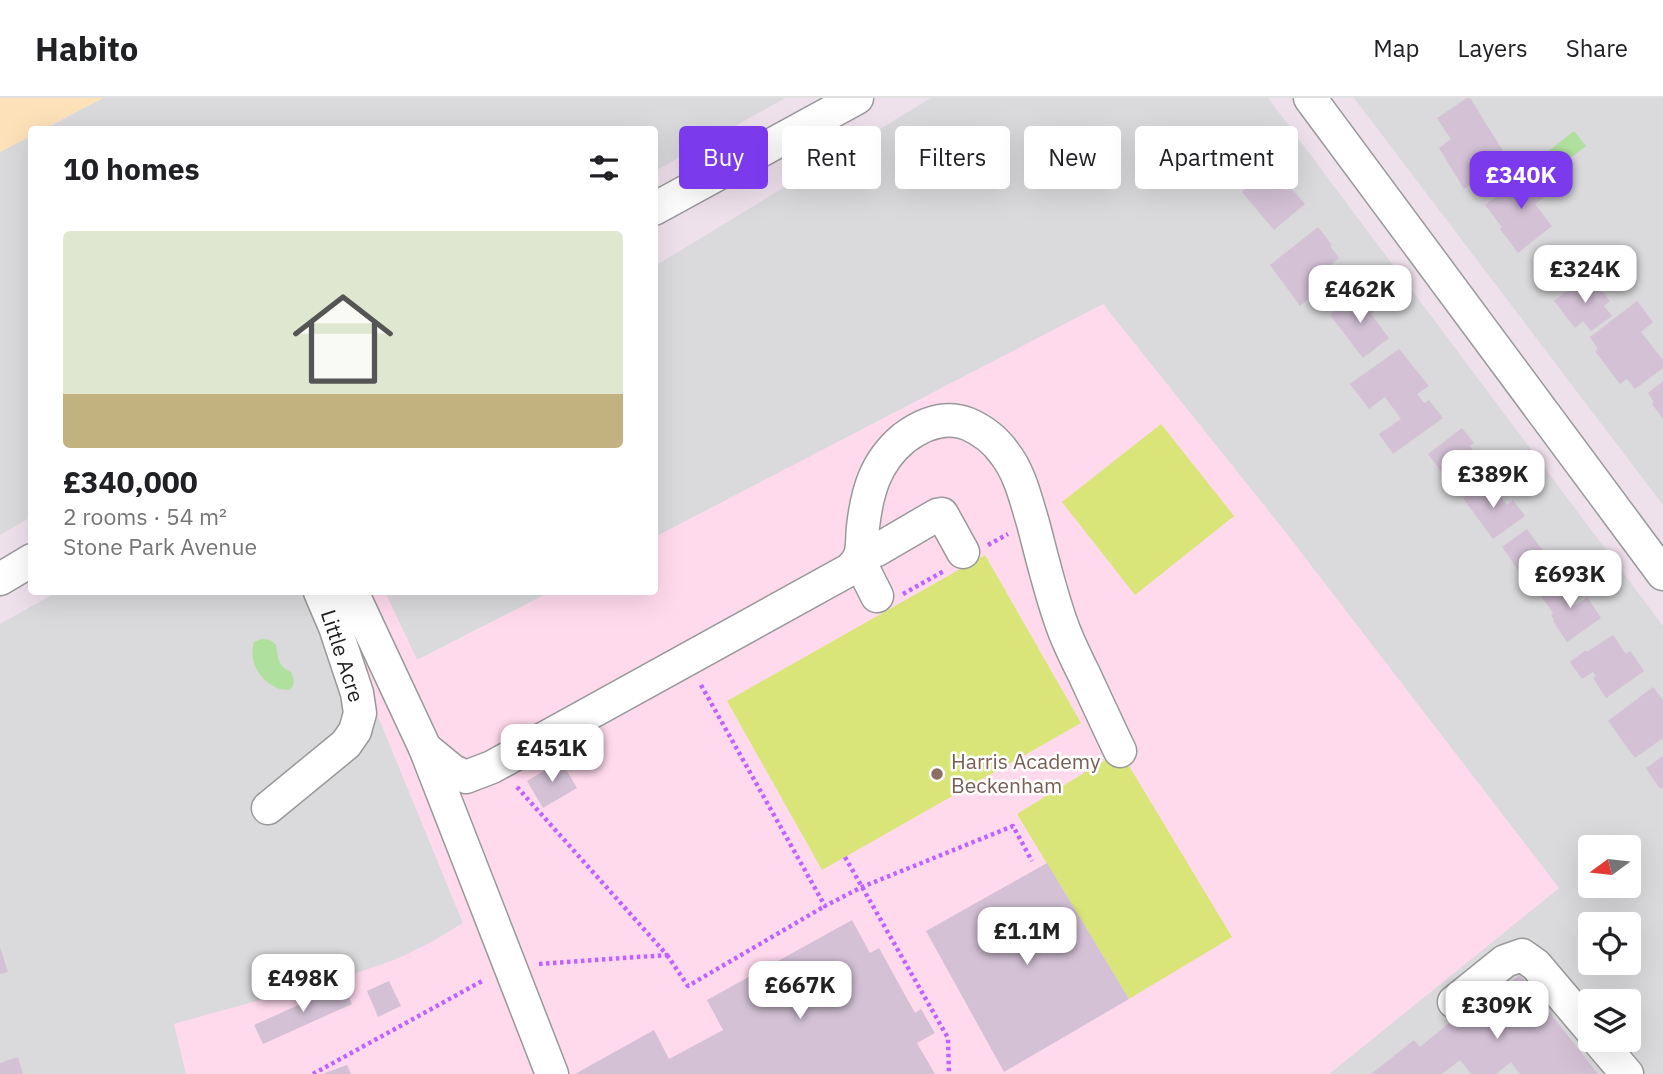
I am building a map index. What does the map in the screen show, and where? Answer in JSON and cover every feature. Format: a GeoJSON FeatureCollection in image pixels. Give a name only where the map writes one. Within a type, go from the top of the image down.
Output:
{"type":"FeatureCollection","features":[{"type":"Feature","properties":{"kind":"street"},"geometry":{"type":"LineString","coordinates":[[658,207],[857,98]]}},
{"type":"Feature","properties":{"kind":"street"},"geometry":{"type":"LineString","coordinates":[[1310,98],[1663,574]]}},
{"type":"Feature","properties":{"kind":"street"},"geometry":{"type":"LineString","coordinates":[[877,596],[860,558],[863,527],[874,474],[886,456],[903,439],[921,427],[934,421],[947,420],[974,427],[995,441],[1016,472],[1062,625],[1120,751]]}},
{"type":"Feature","properties":{"kind":"street"},"geometry":{"type":"LineString","coordinates":[[425,748],[466,778],[497,764],[849,570],[860,558],[937,515],[942,514],[963,552]]}},
{"type":"Feature","properties":{"kind":"street"},"geometry":{"type":"LineString","coordinates":[[0,579],[28,562]]}},
{"type":"Feature","properties":{"kind":"street","name":"Little Acre"},"geometry":{"type":"LineString","coordinates":[[268,808],[346,744],[355,731],[360,713],[358,693],[321,595]]}},
{"type":"Feature","properties":{"kind":"street"},"geometry":{"type":"LineString","coordinates":[[353,595],[425,748],[552,1074]]}},
{"type":"Feature","properties":{"kind":"street"},"geometry":{"type":"LineString","coordinates":[[1454,1002],[1505,961],[1522,955],[1536,965],[1578,1015]]}},
{"type":"Feature","properties":{"kind":"street"},"geometry":{"type":"LineString","coordinates":[[1608,1052],[1627,1074]]}},
{"type":"Feature","properties":{"kind":"path"},"geometry":{"type":"LineString","coordinates":[[687,660],[825,906]]}},
{"type":"Feature","properties":{"kind":"path"},"geometry":{"type":"LineString","coordinates":[[497,764],[667,955],[688,986],[862,887],[1013,826],[1032,861]]}},
{"type":"Feature","properties":{"kind":"path"},"geometry":{"type":"LineString","coordinates":[[845,857],[948,1038],[949,1074]]}},
{"type":"Feature","properties":{"kind":"path"},"geometry":{"type":"LineString","coordinates":[[313,1074],[509,965],[667,955]]}},
{"type":"Feature","properties":{"kind":"shaded area"},"geometry":{"type":"Polygon","coordinates":[[[0,98],[103,98],[49,126],[28,126],[28,138],[0,152],[0,98]]]}},
{"type":"Feature","properties":{"kind":"shaded area"},"geometry":{"type":"Polygon","coordinates":[[[103,98],[785,98],[735,126],[679,126],[679,158],[658,169],[658,126],[50,126],[103,98]]]}},
{"type":"Feature","properties":{"kind":"shaded area"},"geometry":{"type":"Polygon","coordinates":[[[931,98],[1268,98],[1289,126],[1135,126],[1135,189],[1298,189],[1298,138],[1663,626],[1663,1074],[1329,1074],[1559,888],[1103,305],[658,535],[658,264],[782,189],[881,189],[881,128],[931,98]]]}},
{"type":"Feature","properties":{"kind":"shaded area"},"geometry":{"type":"Polygon","coordinates":[[[1354,98],[1663,98],[1663,505],[1354,98]]]}},
{"type":"Feature","properties":{"kind":"shaded area"},"geometry":{"type":"Polygon","coordinates":[[[1574,131],[1586,146],[1556,169],[1545,154],[1574,131]]]}},
{"type":"Feature","properties":{"kind":"shaded area"},"geometry":{"type":"Polygon","coordinates":[[[28,138],[28,519],[0,535],[0,152],[28,138]]]}},
{"type":"Feature","properties":{"kind":"shaded area","name":"Harris Academy Beckenham"},"geometry":{"type":"Polygon","coordinates":[[[1103,304],[1287,534],[1559,888],[1329,1074],[186,1074],[174,1024],[357,973],[397,959],[463,923],[328,595],[386,595],[417,660],[544,595],[658,595],[658,535],[1103,304]]]}},
{"type":"Feature","properties":{"kind":"shaded area"},"geometry":{"type":"Polygon","coordinates":[[[1161,424],[1234,516],[1135,595],[1062,502],[1161,424]]]}},
{"type":"Feature","properties":{"kind":"shaded area"},"geometry":{"type":"Polygon","coordinates":[[[985,555],[1081,723],[822,870],[727,701],[985,555]]]}},
{"type":"Feature","properties":{"kind":"shaded area"},"geometry":{"type":"Polygon","coordinates":[[[52,595],[328,595],[463,923],[397,959],[357,973],[174,1024],[186,1074],[0,1074],[0,624],[52,595]]]}},
{"type":"Feature","properties":{"kind":"shaded area"},"geometry":{"type":"Polygon","coordinates":[[[386,595],[544,595],[417,660],[386,595]]]}},
{"type":"Feature","properties":{"kind":"shaded area"},"geometry":{"type":"Polygon","coordinates":[[[270,640],[276,645],[279,662],[291,672],[294,683],[291,689],[274,687],[257,670],[253,657],[254,642],[270,640]]]}},
{"type":"Feature","properties":{"kind":"shaded area"},"geometry":{"type":"Polygon","coordinates":[[[1120,751],[1232,937],[1129,999],[1017,814],[1120,751]]]}},
{"type":"Feature","properties":{"kind":"building"},"geometry":{"type":"Polygon","coordinates":[[[1470,98],[1503,151],[1503,159],[1496,165],[1487,164],[1480,156],[1475,159],[1485,175],[1464,189],[1439,148],[1451,139],[1437,118],[1470,98]]]}},
{"type":"Feature","properties":{"kind":"building"},"geometry":{"type":"Polygon","coordinates":[[[1530,170],[1549,193],[1535,204],[1552,226],[1518,253],[1485,205],[1530,170]]]}},
{"type":"Feature","properties":{"kind":"building"},"geometry":{"type":"Polygon","coordinates":[[[1246,189],[1292,189],[1305,204],[1274,230],[1242,192],[1246,189]]]}},
{"type":"Feature","properties":{"kind":"building"},"geometry":{"type":"Polygon","coordinates":[[[1318,227],[1339,258],[1332,264],[1345,281],[1321,300],[1315,293],[1300,306],[1270,265],[1318,227]]]}},
{"type":"Feature","properties":{"kind":"building"},"geometry":{"type":"Polygon","coordinates":[[[1583,278],[1590,288],[1596,283],[1610,301],[1604,306],[1612,316],[1591,331],[1583,321],[1575,328],[1554,301],[1583,278]]]}},
{"type":"Feature","properties":{"kind":"building"},"geometry":{"type":"Polygon","coordinates":[[[1360,292],[1375,311],[1371,314],[1389,338],[1363,358],[1330,315],[1360,292]]]}},
{"type":"Feature","properties":{"kind":"building"},"geometry":{"type":"Polygon","coordinates":[[[1637,301],[1653,322],[1641,332],[1663,360],[1663,368],[1635,389],[1627,379],[1620,384],[1595,351],[1598,349],[1590,337],[1637,301]]]}},
{"type":"Feature","properties":{"kind":"building"},"geometry":{"type":"Polygon","coordinates":[[[1399,349],[1429,386],[1417,394],[1424,403],[1429,400],[1443,418],[1393,454],[1379,434],[1401,419],[1385,397],[1369,409],[1350,384],[1399,349]]]}},
{"type":"Feature","properties":{"kind":"building"},"geometry":{"type":"Polygon","coordinates":[[[1663,381],[1663,419],[1648,393],[1663,381]]]}},
{"type":"Feature","properties":{"kind":"building"},"geometry":{"type":"Polygon","coordinates":[[[1462,428],[1474,443],[1470,446],[1489,472],[1459,495],[1428,454],[1462,428]]]}},
{"type":"Feature","properties":{"kind":"building"},"geometry":{"type":"Polygon","coordinates":[[[1488,480],[1507,505],[1513,500],[1525,516],[1493,539],[1463,498],[1488,480]]]}},
{"type":"Feature","properties":{"kind":"building"},"geometry":{"type":"Polygon","coordinates":[[[1527,529],[1545,554],[1552,549],[1563,564],[1531,588],[1502,547],[1527,529]]]}},
{"type":"Feature","properties":{"kind":"building"},"geometry":{"type":"Polygon","coordinates":[[[1568,576],[1577,590],[1568,597],[1575,606],[1587,597],[1601,618],[1567,642],[1541,596],[1568,576]]]}},
{"type":"Feature","properties":{"kind":"building"},"geometry":{"type":"Polygon","coordinates":[[[1613,635],[1626,654],[1630,651],[1644,671],[1606,698],[1593,678],[1596,676],[1593,672],[1582,679],[1570,662],[1613,635]]]}},
{"type":"Feature","properties":{"kind":"building"},"geometry":{"type":"Polygon","coordinates":[[[1653,687],[1663,700],[1663,738],[1635,758],[1608,721],[1653,687]]]}},
{"type":"Feature","properties":{"kind":"building"},"geometry":{"type":"Polygon","coordinates":[[[1663,756],[1663,787],[1660,789],[1646,768],[1663,756]]]}},
{"type":"Feature","properties":{"kind":"building"},"geometry":{"type":"Polygon","coordinates":[[[561,761],[577,788],[543,808],[527,781],[561,761]]]}},
{"type":"Feature","properties":{"kind":"building"},"geometry":{"type":"Polygon","coordinates":[[[1047,863],[1129,999],[1004,1072],[926,931],[1047,863]]]}},
{"type":"Feature","properties":{"kind":"building"},"geometry":{"type":"Polygon","coordinates":[[[852,920],[870,953],[879,948],[915,1013],[921,1009],[935,1033],[917,1043],[935,1074],[575,1074],[654,1030],[669,1059],[723,1030],[707,1000],[852,920]]]}},
{"type":"Feature","properties":{"kind":"building"},"geometry":{"type":"Polygon","coordinates":[[[0,947],[8,972],[0,974],[0,947]]]}},
{"type":"Feature","properties":{"kind":"building"},"geometry":{"type":"Polygon","coordinates":[[[1520,975],[1598,1074],[1520,1074],[1511,1062],[1496,1074],[1471,1074],[1460,1060],[1442,1074],[1371,1074],[1414,1040],[1420,1047],[1460,1014],[1464,1019],[1520,975]]]}},
{"type":"Feature","properties":{"kind":"building"},"geometry":{"type":"Polygon","coordinates":[[[389,981],[401,1006],[378,1017],[367,991],[389,981]]]}},
{"type":"Feature","properties":{"kind":"building"},"geometry":{"type":"Polygon","coordinates":[[[343,985],[352,1004],[263,1044],[254,1025],[343,985]]]}},
{"type":"Feature","properties":{"kind":"building"},"geometry":{"type":"Polygon","coordinates":[[[18,1057],[23,1074],[0,1074],[0,1063],[18,1057]]]}},
{"type":"Feature","properties":{"kind":"building"},"geometry":{"type":"Polygon","coordinates":[[[347,1065],[351,1074],[322,1074],[347,1065]]]}},
{"type":"Feature","properties":{"kind":"place","name":"Harris Academy Beckenham"},"geometry":{"type":"Point","coordinates":[937,774]}}]}
